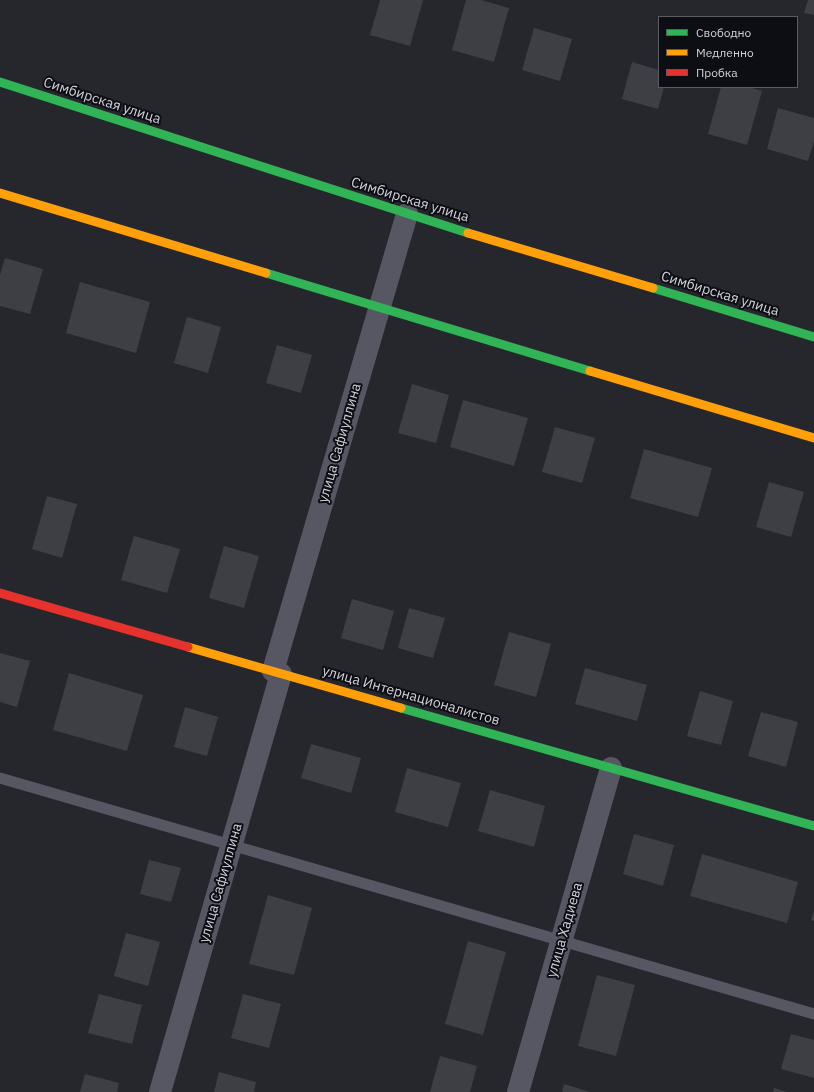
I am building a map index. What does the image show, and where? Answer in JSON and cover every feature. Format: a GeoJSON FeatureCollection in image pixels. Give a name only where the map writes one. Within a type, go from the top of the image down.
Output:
{"type":"FeatureCollection","features":[{"type":"Feature","properties":{"kind":"street","name":"Симбирская улица"},"geometry":{"type":"LineString","coordinates":[[0,82],[407,214],[814,337]]}},
{"type":"Feature","properties":{"kind":"street"},"geometry":{"type":"LineString","coordinates":[[0,193],[814,438]]}},
{"type":"Feature","properties":{"kind":"street","name":"улица Сафиуллина"},"geometry":{"type":"LineString","coordinates":[[160,1092],[232,845],[277,672],[407,214]]}},
{"type":"Feature","properties":{"kind":"street","name":"улица Интернационалистов"},"geometry":{"type":"LineString","coordinates":[[0,593],[814,826]]}},
{"type":"Feature","properties":{"kind":"street","name":"улица Хадиева"},"geometry":{"type":"LineString","coordinates":[[518,1092],[611,768]]}},
{"type":"Feature","properties":{"kind":"lane"},"geometry":{"type":"LineString","coordinates":[[0,778],[814,1014]]}},
{"type":"Feature","properties":{"kind":"building"},"geometry":{"type":"Polygon","coordinates":[[[380,0],[423,0],[410,46],[370,35],[380,0]]]}},
{"type":"Feature","properties":{"kind":"building"},"geometry":{"type":"Polygon","coordinates":[[[466,0],[481,0],[509,8],[494,62],[452,50],[466,0]]]}},
{"type":"Feature","properties":{"kind":"building"},"geometry":{"type":"Polygon","coordinates":[[[808,0],[814,0],[814,15],[804,13],[808,0]]]}},
{"type":"Feature","properties":{"kind":"building"},"geometry":{"type":"Polygon","coordinates":[[[534,28],[572,39],[560,81],[522,70],[534,28]]]}},
{"type":"Feature","properties":{"kind":"building"},"geometry":{"type":"Polygon","coordinates":[[[632,62],[658,70],[658,88],[664,88],[658,109],[622,99],[632,62]]]}},
{"type":"Feature","properties":{"kind":"building"},"geometry":{"type":"Polygon","coordinates":[[[721,88],[752,88],[762,91],[747,145],[708,134],[721,88]]]}},
{"type":"Feature","properties":{"kind":"building"},"geometry":{"type":"Polygon","coordinates":[[[778,108],[814,118],[814,141],[808,161],[767,149],[778,108]]]}},
{"type":"Feature","properties":{"kind":"building"},"geometry":{"type":"Polygon","coordinates":[[[5,258],[43,269],[30,314],[0,306],[0,275],[5,258]]]}},
{"type":"Feature","properties":{"kind":"building"},"geometry":{"type":"Polygon","coordinates":[[[80,282],[150,302],[136,353],[66,333],[80,282]]]}},
{"type":"Feature","properties":{"kind":"building"},"geometry":{"type":"Polygon","coordinates":[[[187,317],[221,327],[208,373],[174,363],[187,317]]]}},
{"type":"Feature","properties":{"kind":"building"},"geometry":{"type":"Polygon","coordinates":[[[277,345],[312,355],[301,393],[266,383],[277,345]]]}},
{"type":"Feature","properties":{"kind":"building"},"geometry":{"type":"Polygon","coordinates":[[[412,384],[449,395],[436,443],[398,433],[412,384]]]}},
{"type":"Feature","properties":{"kind":"building"},"geometry":{"type":"Polygon","coordinates":[[[463,400],[528,418],[514,466],[450,447],[463,400]]]}},
{"type":"Feature","properties":{"kind":"building"},"geometry":{"type":"Polygon","coordinates":[[[555,427],[595,438],[582,483],[542,472],[555,427]]]}},
{"type":"Feature","properties":{"kind":"building"},"geometry":{"type":"Polygon","coordinates":[[[644,449],[712,468],[698,517],[630,498],[644,449]]]}},
{"type":"Feature","properties":{"kind":"building"},"geometry":{"type":"Polygon","coordinates":[[[769,482],[804,492],[791,537],[756,527],[769,482]]]}},
{"type":"Feature","properties":{"kind":"building"},"geometry":{"type":"Polygon","coordinates":[[[47,496],[77,504],[62,558],[32,549],[47,496]]]}},
{"type":"Feature","properties":{"kind":"building"},"geometry":{"type":"Polygon","coordinates":[[[134,536],[180,549],[167,593],[121,580],[134,536]]]}},
{"type":"Feature","properties":{"kind":"building"},"geometry":{"type":"Polygon","coordinates":[[[224,546],[259,556],[244,608],[209,598],[224,546]]]}},
{"type":"Feature","properties":{"kind":"building"},"geometry":{"type":"Polygon","coordinates":[[[352,599],[394,611],[383,650],[341,638],[352,599]]]}},
{"type":"Feature","properties":{"kind":"building"},"geometry":{"type":"Polygon","coordinates":[[[409,608],[445,618],[433,658],[398,648],[409,608]]]}},
{"type":"Feature","properties":{"kind":"building"},"geometry":{"type":"Polygon","coordinates":[[[509,632],[551,644],[536,697],[494,685],[509,632]]]}},
{"type":"Feature","properties":{"kind":"building"},"geometry":{"type":"Polygon","coordinates":[[[0,653],[30,661],[17,707],[0,702],[0,653]]]}},
{"type":"Feature","properties":{"kind":"building"},"geometry":{"type":"Polygon","coordinates":[[[585,668],[647,685],[637,721],[575,704],[585,668]]]}},
{"type":"Feature","properties":{"kind":"building"},"geometry":{"type":"Polygon","coordinates":[[[69,673],[143,695],[127,751],[53,730],[69,673]]]}},
{"type":"Feature","properties":{"kind":"building"},"geometry":{"type":"Polygon","coordinates":[[[700,691],[733,701],[721,745],[687,736],[700,691]]]}},
{"type":"Feature","properties":{"kind":"building"},"geometry":{"type":"Polygon","coordinates":[[[185,707],[218,717],[207,756],[174,747],[185,707]]]}},
{"type":"Feature","properties":{"kind":"building"},"geometry":{"type":"Polygon","coordinates":[[[761,712],[798,722],[786,767],[748,756],[761,712]]]}},
{"type":"Feature","properties":{"kind":"building"},"geometry":{"type":"Polygon","coordinates":[[[311,744],[361,758],[351,793],[301,778],[311,744]]]}},
{"type":"Feature","properties":{"kind":"building"},"geometry":{"type":"Polygon","coordinates":[[[407,768],[461,783],[448,827],[395,812],[407,768]]]}},
{"type":"Feature","properties":{"kind":"building"},"geometry":{"type":"Polygon","coordinates":[[[490,790],[545,806],[534,847],[478,831],[490,790]]]}},
{"type":"Feature","properties":{"kind":"building"},"geometry":{"type":"Polygon","coordinates":[[[634,834],[674,845],[663,886],[623,874],[634,834]]]}},
{"type":"Feature","properties":{"kind":"building"},"geometry":{"type":"Polygon","coordinates":[[[702,854],[798,882],[787,923],[690,896],[702,854]]]}},
{"type":"Feature","properties":{"kind":"building"},"geometry":{"type":"Polygon","coordinates":[[[149,860],[181,868],[171,902],[140,894],[149,860]]]}},
{"type":"Feature","properties":{"kind":"building"},"geometry":{"type":"Polygon","coordinates":[[[268,895],[312,908],[294,975],[249,964],[268,895]]]}},
{"type":"Feature","properties":{"kind":"building"},"geometry":{"type":"Polygon","coordinates":[[[814,911],[814,921],[811,920],[814,911]]]}},
{"type":"Feature","properties":{"kind":"building"},"geometry":{"type":"Polygon","coordinates":[[[126,933],[160,942],[148,986],[114,976],[126,933]]]}},
{"type":"Feature","properties":{"kind":"building"},"geometry":{"type":"Polygon","coordinates":[[[468,941],[506,952],[483,1035],[445,1024],[468,941]]]}},
{"type":"Feature","properties":{"kind":"building"},"geometry":{"type":"Polygon","coordinates":[[[597,975],[635,985],[616,1056],[578,1046],[597,975]]]}},
{"type":"Feature","properties":{"kind":"building"},"geometry":{"type":"Polygon","coordinates":[[[99,994],[142,1005],[132,1044],[88,1033],[99,994]]]}},
{"type":"Feature","properties":{"kind":"building"},"geometry":{"type":"Polygon","coordinates":[[[243,994],[281,1004],[269,1048],[231,1038],[243,994]]]}},
{"type":"Feature","properties":{"kind":"building"},"geometry":{"type":"Polygon","coordinates":[[[791,1034],[814,1040],[814,1078],[781,1069],[791,1034]]]}},
{"type":"Feature","properties":{"kind":"building"},"geometry":{"type":"Polygon","coordinates":[[[440,1056],[477,1066],[470,1092],[430,1092],[440,1056]]]}},
{"type":"Feature","properties":{"kind":"building"},"geometry":{"type":"Polygon","coordinates":[[[219,1072],[256,1082],[254,1092],[214,1092],[219,1072]]]}},
{"type":"Feature","properties":{"kind":"building"},"geometry":{"type":"Polygon","coordinates":[[[85,1074],[119,1083],[117,1092],[80,1092],[85,1074]]]}},
{"type":"Feature","properties":{"kind":"building"},"geometry":{"type":"Polygon","coordinates":[[[564,1084],[590,1092],[562,1092],[564,1084]]]}},
{"type":"Feature","properties":{"kind":"building"},"geometry":{"type":"Polygon","coordinates":[[[774,1088],[787,1092],[773,1092],[774,1088]]]}},
{"type":"Feature","properties":{"kind":"traffic: fast"},"geometry":{"type":"LineString","coordinates":[[0,82],[468,233]]}},
{"type":"Feature","properties":{"kind":"traffic: fast"},"geometry":{"type":"LineString","coordinates":[[266,273],[590,371]]}},
{"type":"Feature","properties":{"kind":"traffic: fast"},"geometry":{"type":"LineString","coordinates":[[653,288],[814,337]]}},
{"type":"Feature","properties":{"kind":"traffic: fast"},"geometry":{"type":"LineString","coordinates":[[401,708],[814,826]]}},
{"type":"Feature","properties":{"kind":"traffic: slow"},"geometry":{"type":"LineString","coordinates":[[0,193],[266,273]]}},
{"type":"Feature","properties":{"kind":"traffic: slow"},"geometry":{"type":"LineString","coordinates":[[468,233],[653,288]]}},
{"type":"Feature","properties":{"kind":"traffic: slow"},"geometry":{"type":"LineString","coordinates":[[590,371],[814,438]]}},
{"type":"Feature","properties":{"kind":"traffic: slow"},"geometry":{"type":"LineString","coordinates":[[188,647],[401,708]]}},
{"type":"Feature","properties":{"kind":"traffic: jam"},"geometry":{"type":"LineString","coordinates":[[0,593],[188,647]]}}]}
